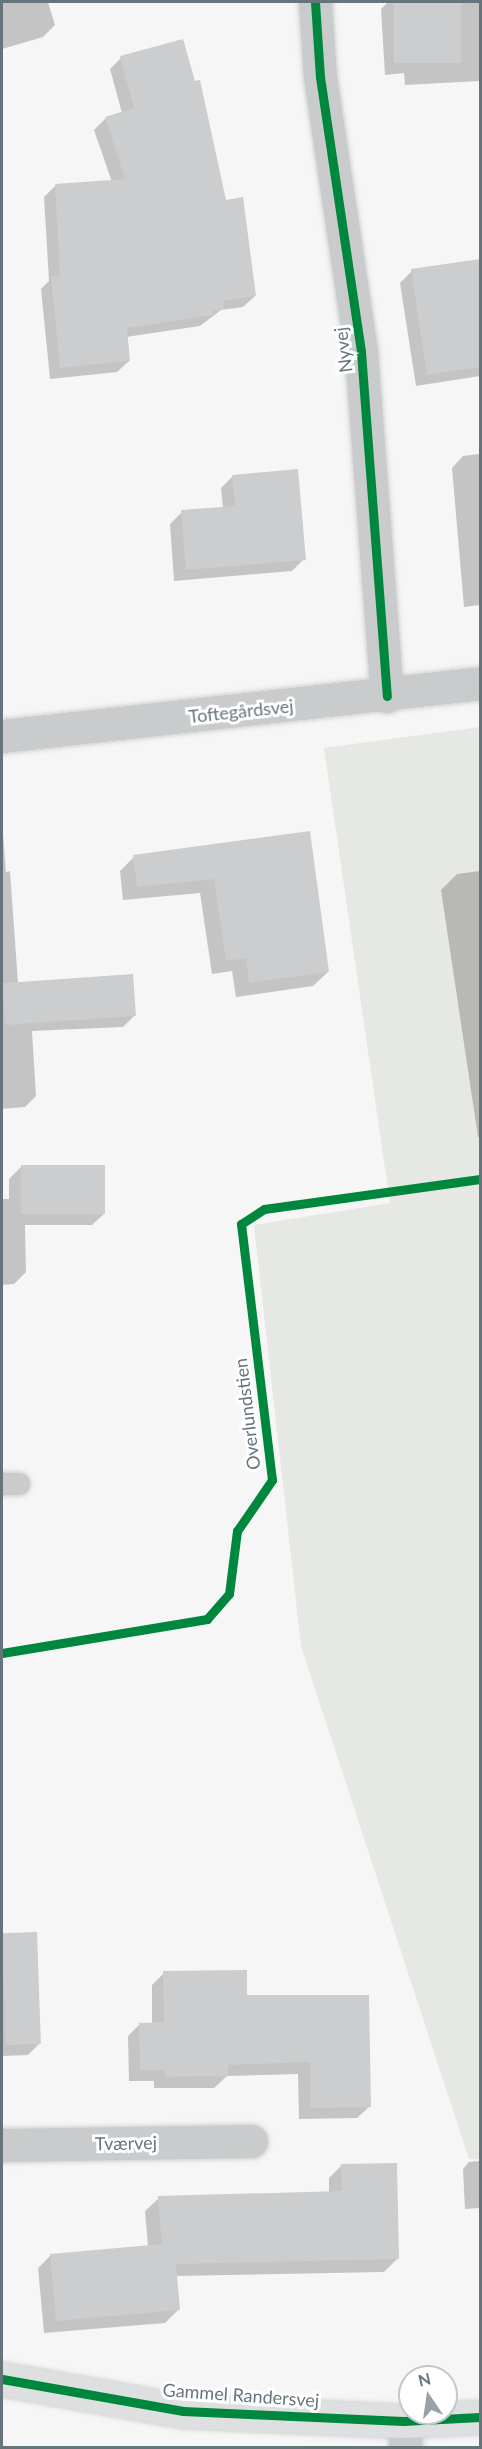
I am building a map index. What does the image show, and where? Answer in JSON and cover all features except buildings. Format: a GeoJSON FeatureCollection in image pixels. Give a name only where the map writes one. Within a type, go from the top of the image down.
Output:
{"type":"FeatureCollection","features":[{"type":"Feature","properties":{"kind":"street","name":"Nyvej"},"geometry":{"type":"LineString","coordinates":[[315,2],[320,77],[360,352],[387,696]]}},
{"type":"Feature","properties":{"kind":"street","name":"Toftegårdsvej"},"geometry":{"type":"LineString","coordinates":[[2,736],[387,696],[480,683]]}},
{"type":"Feature","properties":{"kind":"street","name":"Tværvej"},"geometry":{"type":"LineString","coordinates":[[2,2145],[251,2141]]}},
{"type":"Feature","properties":{"kind":"street","name":"Gammel Randersvej"},"geometry":{"type":"LineString","coordinates":[[2,2379],[183,2411],[405,2434],[480,2417]]}},
{"type":"Feature","properties":{"kind":"shaded area"},"geometry":{"type":"Polygon","coordinates":[[[480,727],[480,2159],[469,2159],[301,1646],[254,1225],[390,1203],[324,748],[480,727]]]}},
{"type":"Feature","properties":{"kind":"cycle path"},"geometry":{"type":"LineString","coordinates":[[315,2],[320,77],[361,352],[387,696]]}},
{"type":"Feature","properties":{"kind":"cycle path","name":"Overlundstien"},"geometry":{"type":"LineString","coordinates":[[2,1653],[207,1619],[229,1594],[237,1531],[272,1480],[241,1224],[264,1209],[480,1179]]}},
{"type":"Feature","properties":{"kind":"cycle path"},"geometry":{"type":"LineString","coordinates":[[2,2379],[183,2411],[403,2421],[480,2417]]}}]}
